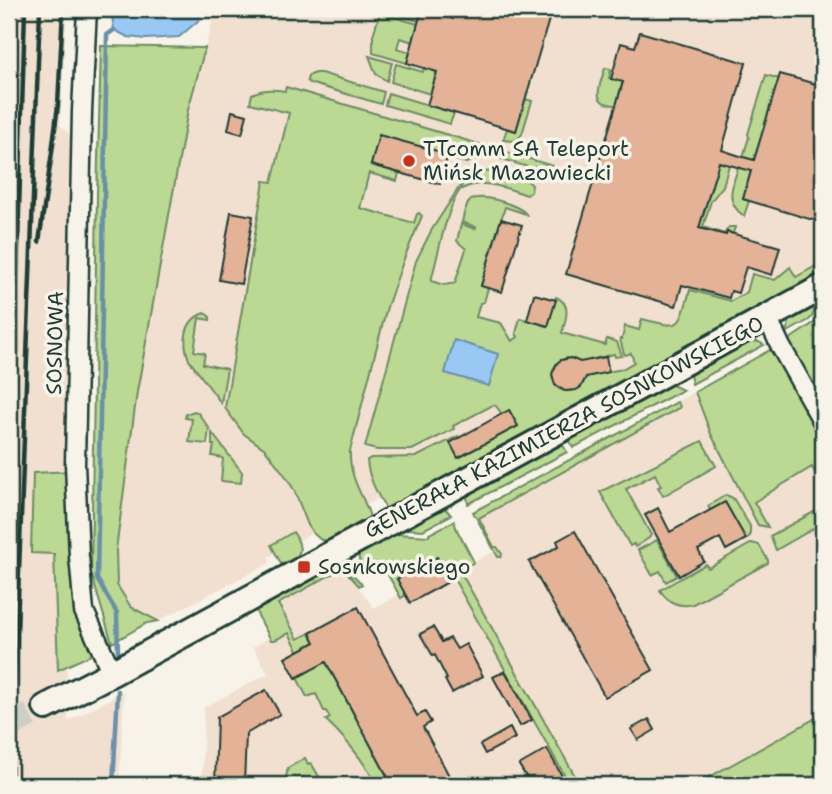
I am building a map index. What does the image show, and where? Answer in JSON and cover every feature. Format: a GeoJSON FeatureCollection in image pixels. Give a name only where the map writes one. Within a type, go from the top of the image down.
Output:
{"type":"FeatureCollection","features":[{"type":"Feature","properties":{"kind":"street","name":"SOSNOWA"},"geometry":{"type":"LineString","coordinates":[[87,9],[82,111],[75,464],[84,611],[112,673]]}},
{"type":"Feature","properties":{"kind":"street","name":"GENERAŁA KAZIMIERZA SOSNKOWSKIEGO"},"geometry":{"type":"LineString","coordinates":[[46,707],[823,286]]}},
{"type":"Feature","properties":{"kind":"street"},"geometry":{"type":"LineString","coordinates":[[767,317],[780,348],[823,422]]}},
{"type":"Feature","properties":{"kind":"shaded area"},"geometry":{"type":"Polygon","coordinates":[[[9,9],[67,9],[60,125],[76,140],[68,721],[124,692],[119,785],[9,785],[9,9]]]}},
{"type":"Feature","properties":{"kind":"shaded area"},"geometry":{"type":"Polygon","coordinates":[[[216,9],[823,9],[823,264],[393,497],[385,495],[268,557],[270,563],[158,621],[131,607],[117,585],[116,550],[137,392],[188,110],[216,9]]]}},
{"type":"Feature","properties":{"kind":"shaded area"},"geometry":{"type":"Polygon","coordinates":[[[758,357],[823,460],[823,746],[750,785],[202,785],[204,707],[268,674],[253,647],[269,638],[275,640],[293,630],[278,603],[344,568],[374,608],[399,595],[383,566],[369,568],[365,562],[452,574],[494,551],[474,512],[758,357]]]}},
{"type":"Feature","properties":{"kind":"green space"},"geometry":{"type":"Polygon","coordinates":[[[376,9],[456,9],[443,50],[419,21],[376,9]]]}},
{"type":"Feature","properties":{"kind":"green space"},"geometry":{"type":"Polygon","coordinates":[[[380,13],[418,24],[413,42],[400,38],[397,48],[410,52],[407,63],[373,53],[373,35],[380,13]]]}},
{"type":"Feature","properties":{"kind":"green space"},"geometry":{"type":"Polygon","coordinates":[[[101,46],[205,48],[188,110],[137,392],[116,550],[117,585],[131,607],[158,621],[147,623],[112,643],[91,573],[101,46]]]}},
{"type":"Feature","properties":{"kind":"green space"},"geometry":{"type":"Polygon","coordinates":[[[428,53],[441,56],[430,94],[391,82],[396,64],[423,72],[428,53]]]}},
{"type":"Feature","properties":{"kind":"green space"},"geometry":{"type":"Polygon","coordinates":[[[369,56],[392,63],[387,81],[376,74],[369,56]]]}},
{"type":"Feature","properties":{"kind":"green space"},"geometry":{"type":"Polygon","coordinates":[[[628,63],[616,105],[602,101],[598,93],[605,68],[611,69],[609,78],[617,80],[628,63]]]}},
{"type":"Feature","properties":{"kind":"green space"},"geometry":{"type":"Polygon","coordinates":[[[315,73],[384,92],[381,104],[309,83],[308,76],[315,73]]]}},
{"type":"Feature","properties":{"kind":"green space"},"geometry":{"type":"Polygon","coordinates":[[[766,75],[779,79],[754,160],[743,157],[766,75]]]}},
{"type":"Feature","properties":{"kind":"green space"},"geometry":{"type":"Polygon","coordinates":[[[286,87],[553,166],[555,171],[531,168],[486,156],[466,163],[379,136],[371,165],[399,173],[397,181],[369,173],[360,208],[414,223],[417,214],[422,216],[387,307],[350,451],[352,471],[370,523],[336,540],[321,540],[313,533],[287,478],[265,449],[244,434],[225,408],[264,181],[272,182],[289,113],[250,103],[252,94],[268,90],[285,91],[286,87]]]}},
{"type":"Feature","properties":{"kind":"green space"},"geometry":{"type":"Polygon","coordinates":[[[388,93],[454,113],[450,124],[385,105],[388,93]]]}},
{"type":"Feature","properties":{"kind":"green space"},"geometry":{"type":"Polygon","coordinates":[[[525,99],[532,101],[522,134],[514,141],[503,140],[507,129],[516,131],[525,99]]]}},
{"type":"Feature","properties":{"kind":"green space"},"geometry":{"type":"Polygon","coordinates":[[[719,162],[729,165],[723,186],[711,201],[703,227],[724,234],[729,227],[735,227],[733,233],[727,232],[726,235],[699,228],[719,162]]]}},
{"type":"Feature","properties":{"kind":"green space"},"geometry":{"type":"Polygon","coordinates":[[[738,168],[751,171],[743,199],[749,201],[744,216],[734,205],[731,194],[738,168]]]}},
{"type":"Feature","properties":{"kind":"green space"},"geometry":{"type":"Polygon","coordinates":[[[490,171],[528,181],[532,185],[531,192],[527,195],[486,184],[462,189],[460,187],[476,174],[490,171]]]}},
{"type":"Feature","properties":{"kind":"green space"},"geometry":{"type":"Polygon","coordinates":[[[458,189],[460,190],[447,221],[431,281],[444,285],[455,283],[466,249],[457,241],[461,224],[475,229],[476,227],[462,222],[471,200],[483,198],[500,201],[526,214],[505,207],[481,285],[488,288],[476,317],[501,323],[512,341],[518,337],[516,333],[520,318],[548,326],[556,297],[566,308],[562,333],[605,345],[607,339],[617,342],[622,356],[615,357],[614,354],[590,360],[593,375],[622,369],[634,362],[631,353],[624,354],[620,339],[625,326],[639,330],[642,319],[672,325],[677,323],[681,319],[690,290],[731,301],[747,292],[752,274],[775,280],[790,267],[796,277],[823,262],[823,278],[389,513],[369,474],[367,460],[416,457],[458,436],[460,437],[450,443],[459,458],[517,426],[510,411],[502,414],[493,405],[412,450],[377,450],[365,447],[416,261],[431,231],[458,189]],[[566,358],[557,364],[552,376],[559,389],[572,391],[579,388],[586,377],[580,363],[566,358]]]}},
{"type":"Feature","properties":{"kind":"green space"},"geometry":{"type":"Polygon","coordinates":[[[818,303],[809,320],[786,333],[791,316],[818,303]]]}},
{"type":"Feature","properties":{"kind":"green space"},"geometry":{"type":"Polygon","coordinates":[[[823,306],[823,409],[787,341],[818,320],[823,306]]]}},
{"type":"Feature","properties":{"kind":"green space"},"geometry":{"type":"Polygon","coordinates":[[[205,313],[210,320],[199,318],[194,351],[205,353],[203,364],[227,369],[221,403],[189,360],[187,353],[186,332],[193,320],[205,313]]]}},
{"type":"Feature","properties":{"kind":"green space"},"geometry":{"type":"Polygon","coordinates":[[[749,341],[764,345],[692,384],[690,367],[749,341]]]}},
{"type":"Feature","properties":{"kind":"green space"},"geometry":{"type":"Polygon","coordinates":[[[770,350],[823,443],[823,489],[812,467],[754,502],[768,527],[758,525],[711,434],[695,392],[770,350]]]}},
{"type":"Feature","properties":{"kind":"green space"},"geometry":{"type":"Polygon","coordinates":[[[668,379],[672,385],[683,390],[573,448],[568,438],[668,379]]]}},
{"type":"Feature","properties":{"kind":"green space"},"geometry":{"type":"Polygon","coordinates":[[[677,402],[679,408],[479,518],[494,547],[502,554],[498,557],[473,512],[677,402]]]}},
{"type":"Feature","properties":{"kind":"green space"},"geometry":{"type":"Polygon","coordinates":[[[194,411],[209,428],[207,444],[189,442],[192,419],[185,418],[186,414],[194,411]]]}},
{"type":"Feature","properties":{"kind":"green space"},"geometry":{"type":"Polygon","coordinates":[[[212,433],[242,472],[241,483],[221,481],[223,458],[212,456],[212,433]]]}},
{"type":"Feature","properties":{"kind":"green space"},"geometry":{"type":"Polygon","coordinates":[[[702,441],[716,466],[663,496],[655,474],[626,489],[651,535],[635,547],[634,544],[630,546],[600,492],[702,441]]]}},
{"type":"Feature","properties":{"kind":"green space"},"geometry":{"type":"Polygon","coordinates":[[[561,442],[567,452],[468,504],[468,491],[561,442]]]}},
{"type":"Feature","properties":{"kind":"green space"},"geometry":{"type":"Polygon","coordinates":[[[71,471],[78,612],[93,654],[58,670],[54,554],[31,553],[33,473],[71,471]]]}},
{"type":"Feature","properties":{"kind":"green space"},"geometry":{"type":"Polygon","coordinates":[[[726,495],[733,498],[750,526],[750,536],[746,539],[725,502],[710,510],[708,506],[726,495]]]}},
{"type":"Feature","properties":{"kind":"green space"},"geometry":{"type":"Polygon","coordinates":[[[444,507],[451,515],[423,530],[394,528],[444,507]]]}},
{"type":"Feature","properties":{"kind":"green space"},"geometry":{"type":"Polygon","coordinates":[[[823,507],[823,523],[776,550],[770,536],[823,507]]]}},
{"type":"Feature","properties":{"kind":"green space"},"geometry":{"type":"Polygon","coordinates":[[[454,521],[474,562],[460,571],[580,785],[570,785],[454,579],[397,579],[406,595],[401,598],[383,566],[364,569],[360,563],[358,555],[397,534],[429,536],[454,521]]]}},
{"type":"Feature","properties":{"kind":"green space"},"geometry":{"type":"Polygon","coordinates":[[[293,532],[299,544],[299,553],[284,569],[271,545],[293,532]]]}},
{"type":"Feature","properties":{"kind":"green space"},"geometry":{"type":"Polygon","coordinates":[[[657,540],[677,576],[666,582],[660,571],[652,575],[638,550],[657,540]]]}},
{"type":"Feature","properties":{"kind":"green space"},"geometry":{"type":"Polygon","coordinates":[[[752,543],[759,545],[768,563],[693,604],[674,603],[660,590],[706,564],[708,568],[752,543]]]}},
{"type":"Feature","properties":{"kind":"green space"},"geometry":{"type":"Polygon","coordinates":[[[342,563],[362,584],[359,586],[343,568],[278,604],[298,639],[310,633],[392,785],[377,785],[354,751],[326,720],[330,718],[316,694],[307,697],[297,678],[309,671],[289,633],[271,640],[257,614],[256,609],[342,563]]]}},
{"type":"Feature","properties":{"kind":"green space"},"geometry":{"type":"Polygon","coordinates":[[[823,714],[823,785],[695,785],[823,714]]]}},
{"type":"Feature","properties":{"kind":"green space"},"geometry":{"type":"Polygon","coordinates":[[[305,758],[324,785],[291,785],[286,777],[288,768],[305,758]]]}},
{"type":"Feature","properties":{"kind":"water"},"geometry":{"type":"Polygon","coordinates":[[[111,9],[203,9],[198,21],[179,37],[146,39],[128,37],[114,30],[111,9]]]}},
{"type":"Feature","properties":{"kind":"water"},"geometry":{"type":"Polygon","coordinates":[[[454,340],[498,354],[489,386],[445,373],[454,340]]]}},
{"type":"Feature","properties":{"kind":"building"},"geometry":{"type":"Polygon","coordinates":[[[422,9],[453,19],[456,9],[525,9],[550,16],[516,131],[427,105],[437,72],[407,63],[422,9]]]}},
{"type":"Feature","properties":{"kind":"building"},"geometry":{"type":"Polygon","coordinates":[[[640,32],[746,63],[722,150],[743,157],[754,160],[780,74],[823,86],[823,217],[816,221],[743,199],[751,171],[719,162],[699,228],[726,235],[727,232],[780,247],[772,275],[746,267],[738,293],[731,291],[729,298],[682,285],[676,306],[566,274],[623,82],[611,79],[621,43],[635,47],[640,32]]]}},
{"type":"Feature","properties":{"kind":"building"},"geometry":{"type":"Polygon","coordinates":[[[232,111],[247,115],[242,134],[228,130],[232,111]]]}},
{"type":"Feature","properties":{"kind":"building","name":"TTcomm SA Teleport Mińsk Mazowiecki"},"geometry":{"type":"Polygon","coordinates":[[[379,135],[448,154],[440,184],[371,165],[379,135]]]}},
{"type":"Feature","properties":{"kind":"building"},"geometry":{"type":"Polygon","coordinates":[[[231,212],[253,216],[241,284],[219,280],[231,212]]]}},
{"type":"Feature","properties":{"kind":"building"},"geometry":{"type":"Polygon","coordinates":[[[501,219],[522,225],[502,292],[481,286],[501,219]]]}},
{"type":"Feature","properties":{"kind":"building"},"geometry":{"type":"Polygon","coordinates":[[[534,294],[556,300],[548,326],[527,320],[534,294]]]}},
{"type":"Feature","properties":{"kind":"building"},"geometry":{"type":"Polygon","coordinates":[[[606,357],[609,372],[586,377],[581,387],[576,390],[565,391],[555,385],[552,374],[561,360],[571,358],[580,362],[606,357]]]}},
{"type":"Feature","properties":{"kind":"building"},"geometry":{"type":"Polygon","coordinates":[[[509,410],[518,426],[458,458],[450,443],[509,410]]]}},
{"type":"Feature","properties":{"kind":"building"},"geometry":{"type":"Polygon","coordinates":[[[725,502],[746,539],[726,550],[720,538],[698,550],[704,561],[679,576],[645,515],[658,508],[670,532],[725,502]]]}},
{"type":"Feature","properties":{"kind":"building"},"geometry":{"type":"Polygon","coordinates":[[[575,531],[653,670],[605,697],[529,562],[559,546],[557,541],[575,531]]]}},
{"type":"Feature","properties":{"kind":"building"},"geometry":{"type":"Polygon","coordinates":[[[437,557],[450,581],[410,603],[397,579],[437,557]]]}},
{"type":"Feature","properties":{"kind":"building"},"geometry":{"type":"Polygon","coordinates":[[[358,607],[417,716],[425,712],[431,722],[423,727],[454,785],[392,785],[326,662],[296,678],[285,658],[315,642],[310,633],[358,607]]]}},
{"type":"Feature","properties":{"kind":"building"},"geometry":{"type":"Polygon","coordinates":[[[433,627],[442,642],[450,638],[457,649],[466,644],[483,676],[452,693],[435,655],[433,656],[420,634],[433,627]]]}},
{"type":"Feature","properties":{"kind":"building"},"geometry":{"type":"Polygon","coordinates":[[[505,671],[532,720],[520,726],[493,677],[505,671]]]}},
{"type":"Feature","properties":{"kind":"building"},"geometry":{"type":"Polygon","coordinates":[[[266,690],[280,714],[246,734],[244,785],[215,785],[217,717],[266,690]]]}},
{"type":"Feature","properties":{"kind":"building"},"geometry":{"type":"Polygon","coordinates":[[[649,719],[655,730],[638,740],[631,729],[649,719]]]}},
{"type":"Feature","properties":{"kind":"building"},"geometry":{"type":"Polygon","coordinates":[[[510,728],[515,738],[485,754],[480,745],[510,728]]]}},
{"type":"Feature","properties":{"kind":"building"},"geometry":{"type":"Polygon","coordinates":[[[547,749],[567,785],[531,785],[519,765],[547,749]]]}},
{"type":"Feature","properties":{"kind":"waterway"},"geometry":{"type":"LineString","coordinates":[[114,30],[107,35],[97,579],[117,613],[118,655]]}},
{"type":"Feature","properties":{"kind":"waterway"},"geometry":{"type":"LineString","coordinates":[[113,785],[118,691]]}},
{"type":"Feature","properties":{"kind":"tunnel"},"geometry":{"type":"LineString","coordinates":[[9,726],[46,707]]}},
{"type":"Feature","properties":{"kind":"railway"},"geometry":{"type":"LineString","coordinates":[[17,352],[25,9]]}},
{"type":"Feature","properties":{"kind":"railway"},"geometry":{"type":"LineString","coordinates":[[11,785],[40,9]]}},
{"type":"Feature","properties":{"kind":"railway"},"geometry":{"type":"LineString","coordinates":[[39,242],[58,105],[63,9]]}},
{"type":"Feature","properties":{"kind":"place","name":"TTcomm SA Teleport Mińsk Mazowiecki"},"geometry":{"type":"Point","coordinates":[409,161]}},
{"type":"Feature","properties":{"kind":"place","name":"Sosnkowskiego"},"geometry":{"type":"Point","coordinates":[304,567]}}]}
